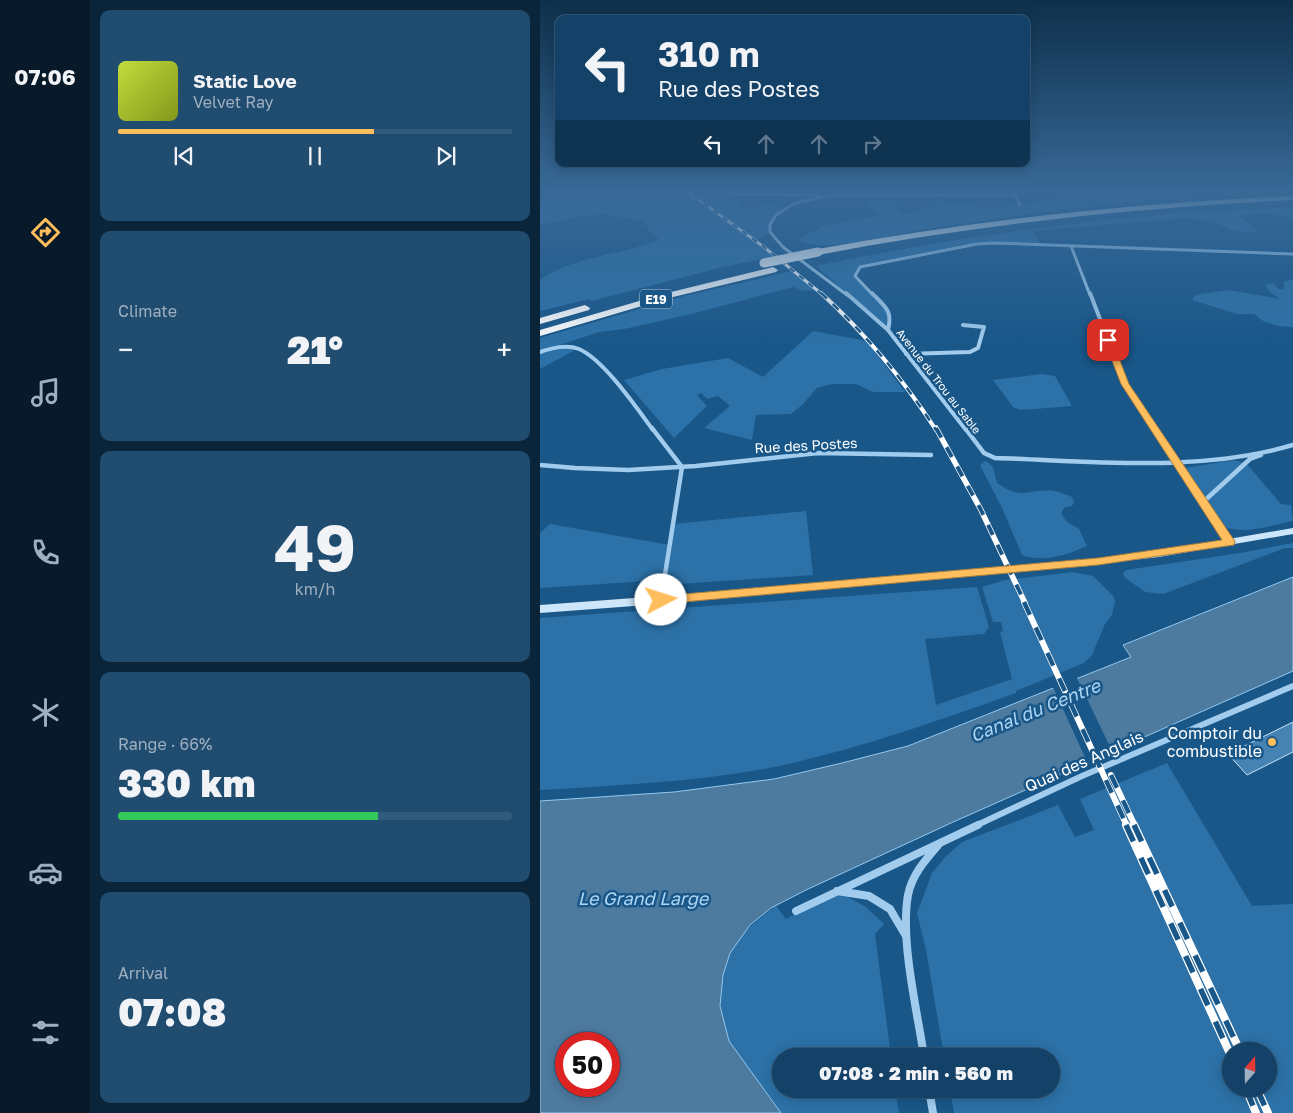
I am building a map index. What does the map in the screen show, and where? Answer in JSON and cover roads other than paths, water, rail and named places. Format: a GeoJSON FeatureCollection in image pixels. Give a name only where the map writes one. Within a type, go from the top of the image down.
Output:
{"type":"FeatureCollection","features":[{"type":"Feature","properties":{"kind":"highway","name":"E19"},"geometry":{"type":"LineString","coordinates":[[620,299],[764,263],[876,241]]}},
{"type":"Feature","properties":{"kind":"highway","name":"E19"},"geometry":{"type":"LineString","coordinates":[[540,333],[666,296],[773,270],[921,241]]}},
{"type":"Feature","properties":{"kind":"highway"},"geometry":{"type":"LineString","coordinates":[[540,321],[592,306]]}},
{"type":"Feature","properties":{"kind":"main road"},"geometry":{"type":"LineString","coordinates":[[540,609],[1080,563],[1142,556],[1293,531]]}},
{"type":"Feature","properties":{"kind":"street"},"geometry":{"type":"LineString","coordinates":[[778,241],[836,285],[888,330]]}},
{"type":"Feature","properties":{"kind":"street","name":"Avenue du Trou au Sable"},"geometry":{"type":"LineString","coordinates":[[1176,464],[1033,461],[995,458],[984,454],[935,388],[888,330],[891,318],[890,311],[855,276],[860,267],[878,262],[985,244],[1293,254]]}},
{"type":"Feature","properties":{"kind":"street"},"geometry":{"type":"LineString","coordinates":[[1071,246],[1125,384],[1176,464],[1230,542]]}},
{"type":"Feature","properties":{"kind":"street"},"geometry":{"type":"LineString","coordinates":[[906,354],[970,352],[978,348],[984,327],[963,325]]}},
{"type":"Feature","properties":{"kind":"street"},"geometry":{"type":"LineString","coordinates":[[540,352],[561,346],[582,350],[608,375],[682,467],[661,600]]}},
{"type":"Feature","properties":{"kind":"street"},"geometry":{"type":"LineString","coordinates":[[1202,503],[1250,459],[1293,445]]}},
{"type":"Feature","properties":{"kind":"street"},"geometry":{"type":"LineString","coordinates":[[1176,464],[1270,452]]}},
{"type":"Feature","properties":{"kind":"street","name":"Rue des Postes"},"geometry":{"type":"LineString","coordinates":[[540,465],[568,469],[604,469],[682,467],[828,453],[932,455]]}},
{"type":"Feature","properties":{"kind":"street","name":"Quai des Anglais"},"geometry":{"type":"LineString","coordinates":[[796,911],[942,840],[1082,776],[1293,686]]}},
{"type":"Feature","properties":{"kind":"street"},"geometry":{"type":"LineString","coordinates":[[923,1048],[906,937],[908,894],[919,867],[942,840]]}},
{"type":"Feature","properties":{"kind":"street"},"geometry":{"type":"LineString","coordinates":[[837,891],[869,896],[890,908],[906,937]]}},
{"type":"Feature","properties":{"kind":"street"},"geometry":{"type":"LineString","coordinates":[[930,1098],[933,1113]]}},
{"type":"Feature","properties":{"kind":"water"},"geometry":{"type":"Polygon","coordinates":[[[1293,577],[1293,671],[951,823],[806,890],[771,908],[750,925],[730,953],[723,975],[720,1006],[729,1041],[781,1113],[540,1113],[540,801],[674,792],[774,779],[842,763],[908,746],[1131,657],[1123,645],[1293,577]]]}},
{"type":"Feature","properties":{"kind":"railway"},"geometry":{"type":"LineString","coordinates":[[756,241],[823,295]]}},
{"type":"Feature","properties":{"kind":"railway"},"geometry":{"type":"LineString","coordinates":[[821,293],[883,358],[936,430]]}},
{"type":"Feature","properties":{"kind":"railway"},"geometry":{"type":"LineString","coordinates":[[936,428],[981,510],[1025,603]]}},
{"type":"Feature","properties":{"kind":"railway"},"geometry":{"type":"LineString","coordinates":[[1024,602],[1127,826]]}},
{"type":"Feature","properties":{"kind":"railway"},"geometry":{"type":"LineString","coordinates":[[1111,775],[1135,826]]}},
{"type":"Feature","properties":{"kind":"railway"},"geometry":{"type":"LineString","coordinates":[[1126,825],[1225,1042]]}},
{"type":"Feature","properties":{"kind":"railway"},"geometry":{"type":"LineString","coordinates":[[1134,825],[1236,1042]]}},
{"type":"Feature","properties":{"kind":"railway"},"geometry":{"type":"LineString","coordinates":[[1250,1098],[1256,1113]]}},
{"type":"Feature","properties":{"kind":"railway"},"geometry":{"type":"LineString","coordinates":[[1261,1098],[1268,1113]]}},
{"type":"Feature","properties":{"kind":"place","name":"Comptoir du combustible"},"geometry":{"type":"Point","coordinates":[1272,742]}},
{"type":"Feature","properties":{"kind":"water label","name":"Canal du Centre"},"geometry":{"type":"Point","coordinates":[1035,710]}},
{"type":"Feature","properties":{"kind":"water label","name":"Le Grand Large"},"geometry":{"type":"Point","coordinates":[643,898]}}]}
